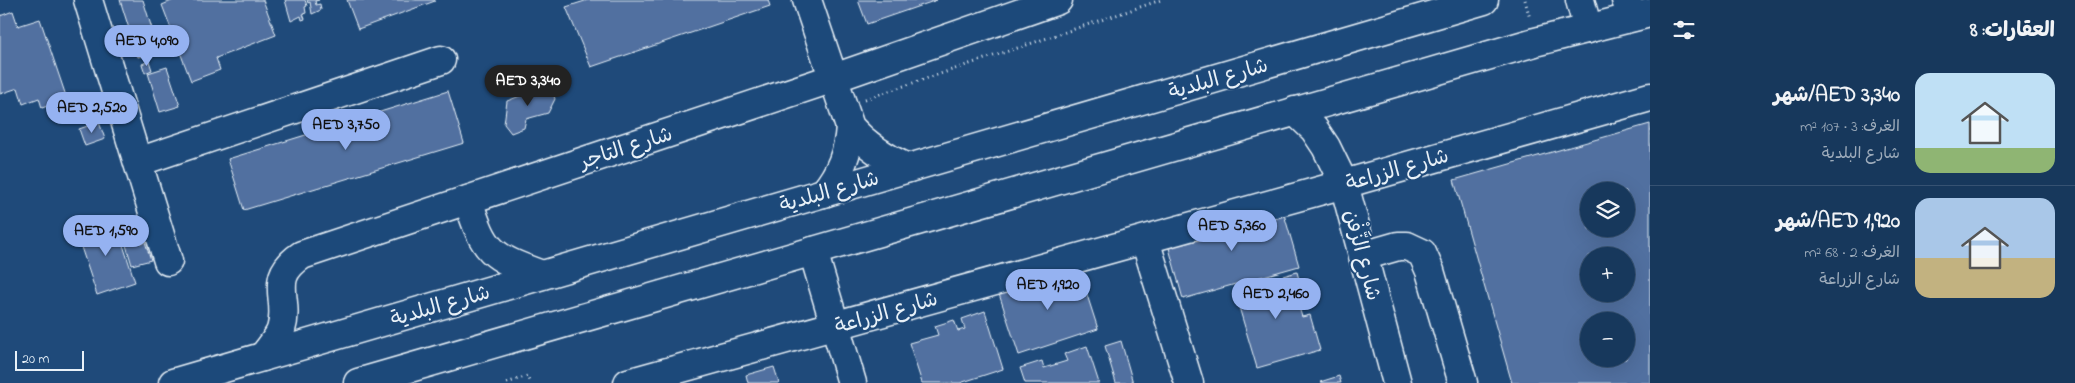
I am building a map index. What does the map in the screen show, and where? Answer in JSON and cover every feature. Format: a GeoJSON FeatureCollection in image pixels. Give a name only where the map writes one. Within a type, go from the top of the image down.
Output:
{"type":"FeatureCollection","features":[{"type":"Feature","properties":{"kind":"main road"},"geometry":{"type":"LineString","coordinates":[[88,0],[168,261]]}},
{"type":"Feature","properties":{"kind":"main road"},"geometry":{"type":"LineString","coordinates":[[807,0],[847,117],[849,142],[841,169],[824,192]]}},
{"type":"Feature","properties":{"kind":"main road","name":"شارع التاجر"},"geometry":{"type":"LineString","coordinates":[[263,357],[280,331],[284,314],[281,289],[283,274],[290,263],[302,255],[834,78],[1058,0]]}},
{"type":"Feature","properties":{"kind":"main road"},"geometry":{"type":"LineString","coordinates":[[1405,23],[1432,0]]}},
{"type":"Feature","properties":{"kind":"main road","name":"شارع البلدية"},"geometry":{"type":"LineString","coordinates":[[173,383],[1484,0]]}},
{"type":"Feature","properties":{"kind":"main road"},"geometry":{"type":"LineString","coordinates":[[1580,0],[1588,29]]}},
{"type":"Feature","properties":{"kind":"main road"},"geometry":{"type":"LineString","coordinates":[[358,383],[1535,42],[1588,29],[1641,7]]}},
{"type":"Feature","properties":{"kind":"main road"},"geometry":{"type":"LineString","coordinates":[[138,162],[442,60]]}},
{"type":"Feature","properties":{"kind":"main road","name":"شارع الزراعة"},"geometry":{"type":"LineString","coordinates":[[628,383],[835,327],[1650,97]]}},
{"type":"Feature","properties":{"kind":"main road","name":"شارع الزَّفْن"},"geometry":{"type":"LineString","coordinates":[[1296,111],[1314,129],[1326,147],[1344,184],[1397,383]]}},
{"type":"Feature","properties":{"kind":"main road"},"geometry":{"type":"LineString","coordinates":[[847,117],[862,140],[876,152],[908,168]]}},
{"type":"Feature","properties":{"kind":"main road"},"geometry":{"type":"LineString","coordinates":[[468,200],[477,228],[485,244],[499,257],[511,264],[542,275]]}},
{"type":"Feature","properties":{"kind":"main road"},"geometry":{"type":"LineString","coordinates":[[1144,240],[1189,383]]}},
{"type":"Feature","properties":{"kind":"main road"},"geometry":{"type":"LineString","coordinates":[[1363,256],[1398,246],[1415,248],[1422,253],[1430,271],[1463,383]]}},
{"type":"Feature","properties":{"kind":"main road"},"geometry":{"type":"LineString","coordinates":[[813,251],[852,383]]}},
{"type":"Feature","properties":{"kind":"path"},"geometry":{"type":"LineString","coordinates":[[847,117],[1161,0]]}},
{"type":"Feature","properties":{"kind":"path"},"geometry":{"type":"LineString","coordinates":[[507,383],[527,376],[530,383]]}},
{"type":"Feature","properties":{"kind":"building"},"geometry":{"type":"Polygon","coordinates":[[[120,0],[143,0],[159,51],[138,57],[120,0]]]}},
{"type":"Feature","properties":{"kind":"building"},"geometry":{"type":"Polygon","coordinates":[[[174,0],[263,0],[276,35],[216,58],[220,70],[191,81],[162,5],[174,0]]]}},
{"type":"Feature","properties":{"kind":"building"},"geometry":{"type":"Polygon","coordinates":[[[285,0],[305,0],[307,6],[305,7],[306,13],[303,14],[305,19],[302,20],[301,16],[291,21],[285,0]]]}},
{"type":"Feature","properties":{"kind":"building"},"geometry":{"type":"Polygon","coordinates":[[[307,0],[319,0],[315,1],[316,5],[320,4],[321,10],[312,14],[310,2],[308,3],[307,0]]]}},
{"type":"Feature","properties":{"kind":"building"},"geometry":{"type":"Polygon","coordinates":[[[347,0],[435,0],[435,1],[358,29],[347,0]]]}},
{"type":"Feature","properties":{"kind":"building"},"geometry":{"type":"Polygon","coordinates":[[[588,0],[768,0],[770,6],[591,67],[566,7],[588,0]]]}},
{"type":"Feature","properties":{"kind":"building"},"geometry":{"type":"Polygon","coordinates":[[[858,0],[937,0],[867,24],[858,0]]]}},
{"type":"Feature","properties":{"kind":"building"},"geometry":{"type":"Polygon","coordinates":[[[13,11],[18,26],[40,19],[67,99],[42,108],[39,98],[23,104],[18,88],[0,94],[0,16],[13,11]]]}},
{"type":"Feature","properties":{"kind":"building"},"geometry":{"type":"Polygon","coordinates":[[[149,61],[152,70],[145,73],[142,64],[149,61]]]}},
{"type":"Feature","properties":{"kind":"building"},"geometry":{"type":"Polygon","coordinates":[[[167,67],[180,106],[160,112],[148,73],[167,67]]]}},
{"type":"Feature","properties":{"kind":"building"},"geometry":{"type":"Polygon","coordinates":[[[549,82],[555,99],[548,113],[526,119],[524,128],[511,133],[504,124],[507,101],[533,91],[532,87],[549,82]]]}},
{"type":"Feature","properties":{"kind":"building"},"geometry":{"type":"Polygon","coordinates":[[[448,91],[464,143],[244,210],[228,159],[448,91]]]}},
{"type":"Feature","properties":{"kind":"building"},"geometry":{"type":"Polygon","coordinates":[[[99,122],[105,139],[85,146],[79,129],[99,122]]]}},
{"type":"Feature","properties":{"kind":"building"},"geometry":{"type":"Polygon","coordinates":[[[1650,124],[1650,383],[1512,383],[1454,180],[1650,124]]]}},
{"type":"Feature","properties":{"kind":"building"},"geometry":{"type":"Polygon","coordinates":[[[1281,204],[1299,266],[1183,299],[1166,237],[1281,204]]]}},
{"type":"Feature","properties":{"kind":"building"},"geometry":{"type":"Polygon","coordinates":[[[115,220],[135,282],[97,295],[76,232],[115,220]]]}},
{"type":"Feature","properties":{"kind":"building"},"geometry":{"type":"Polygon","coordinates":[[[134,223],[141,244],[145,242],[151,260],[132,265],[126,245],[131,243],[126,225],[134,223]]]}},
{"type":"Feature","properties":{"kind":"building"},"geometry":{"type":"Polygon","coordinates":[[[1078,267],[1098,329],[1019,355],[998,291],[1040,278],[1045,295],[1052,293],[1047,278],[1078,267]]]}},
{"type":"Feature","properties":{"kind":"building"},"geometry":{"type":"Polygon","coordinates":[[[1297,272],[1305,302],[1298,304],[1302,317],[1310,315],[1320,350],[1257,368],[1234,290],[1297,272]]]}},
{"type":"Feature","properties":{"kind":"building"},"geometry":{"type":"Polygon","coordinates":[[[985,311],[1003,369],[960,383],[922,383],[909,343],[938,335],[935,326],[954,320],[958,331],[965,329],[962,319],[985,311]]]}},
{"type":"Feature","properties":{"kind":"building"},"geometry":{"type":"Polygon","coordinates":[[[1121,341],[1133,383],[1116,383],[1105,346],[1121,341]]]}},
{"type":"Feature","properties":{"kind":"building"},"geometry":{"type":"Polygon","coordinates":[[[1087,346],[1099,383],[1025,383],[1020,368],[1042,361],[1044,368],[1067,361],[1064,354],[1087,346]]]}},
{"type":"Feature","properties":{"kind":"building"},"geometry":{"type":"Polygon","coordinates":[[[774,367],[779,383],[748,383],[746,375],[774,367]]]}},
{"type":"Feature","properties":{"kind":"building"},"geometry":{"type":"Polygon","coordinates":[[[1339,376],[1341,383],[1320,382],[1339,376]]]}}]}
